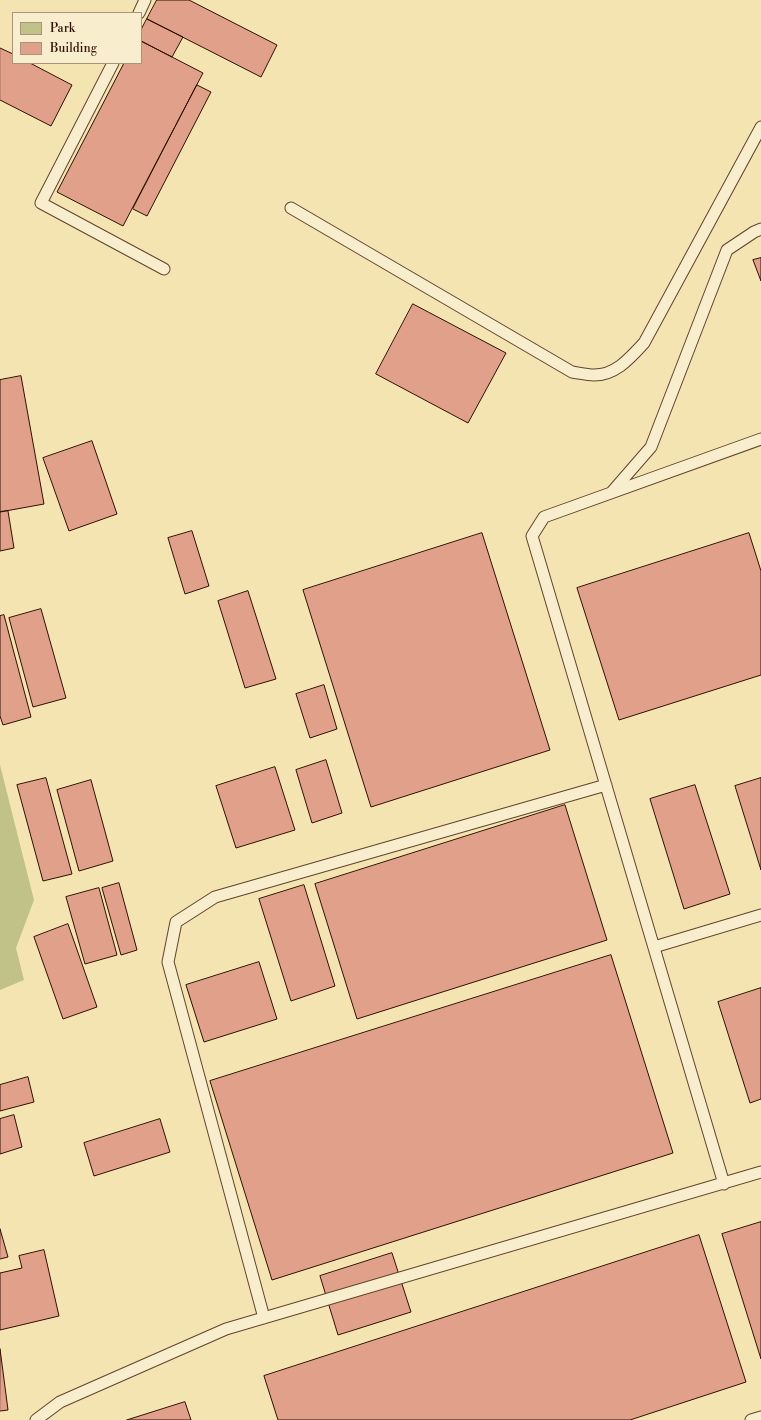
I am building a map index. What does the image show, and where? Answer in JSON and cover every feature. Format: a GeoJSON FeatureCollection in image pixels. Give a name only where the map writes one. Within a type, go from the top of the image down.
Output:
{"type":"FeatureCollection","features":[{"type":"Feature","properties":{"kind":"lane"},"geometry":{"type":"LineString","coordinates":[[139,12],[145,0]]}},
{"type":"Feature","properties":{"kind":"lane"},"geometry":{"type":"LineString","coordinates":[[112,64],[41,203],[164,269]]}},
{"type":"Feature","properties":{"kind":"lane"},"geometry":{"type":"LineString","coordinates":[[291,208],[572,372],[595,375],[616,370],[630,359],[644,343],[761,127]]}},
{"type":"Feature","properties":{"kind":"lane"},"geometry":{"type":"LineString","coordinates":[[610,494],[651,447],[727,250],[761,229]]}},
{"type":"Feature","properties":{"kind":"lane"},"geometry":{"type":"LineString","coordinates":[[724,1184],[532,536],[544,517],[761,439]]}},
{"type":"Feature","properties":{"kind":"lane"},"geometry":{"type":"LineString","coordinates":[[264,1318],[168,962],[176,922],[215,897],[606,785]]}},
{"type":"Feature","properties":{"kind":"lane"},"geometry":{"type":"LineString","coordinates":[[654,947],[761,915]]}},
{"type":"Feature","properties":{"kind":"lane"},"geometry":{"type":"LineString","coordinates":[[36,1420],[60,1402],[226,1329],[761,1172]]}},
{"type":"Feature","properties":{"kind":"lane"},"geometry":{"type":"LineString","coordinates":[[751,1420],[761,1417]]}},
{"type":"Feature","properties":{"kind":"green space"},"geometry":{"type":"Polygon","coordinates":[[[0,765],[34,900],[16,948],[24,980],[0,990],[0,765]]]}},
{"type":"Feature","properties":{"kind":"building"},"geometry":{"type":"Polygon","coordinates":[[[157,0],[189,0],[277,45],[261,77],[147,19],[157,0]]]}},
{"type":"Feature","properties":{"kind":"building"},"geometry":{"type":"Polygon","coordinates":[[[147,19],[183,37],[172,57],[142,42],[142,28],[147,19]]]}},
{"type":"Feature","properties":{"kind":"building"},"geometry":{"type":"Polygon","coordinates":[[[142,42],[203,73],[123,226],[57,192],[123,64],[142,64],[142,42]]]}},
{"type":"Feature","properties":{"kind":"building"},"geometry":{"type":"Polygon","coordinates":[[[0,48],[12,54],[12,64],[32,64],[72,85],[51,126],[0,100],[0,48]]]}},
{"type":"Feature","properties":{"kind":"building"},"geometry":{"type":"Polygon","coordinates":[[[197,85],[211,92],[147,216],[133,209],[197,85]]]}},
{"type":"Feature","properties":{"kind":"building"},"geometry":{"type":"Polygon","coordinates":[[[761,258],[761,281],[753,260],[761,258]]]}},
{"type":"Feature","properties":{"kind":"building"},"geometry":{"type":"Polygon","coordinates":[[[413,304],[506,353],[468,423],[376,374],[413,304]]]}},
{"type":"Feature","properties":{"kind":"building"},"geometry":{"type":"Polygon","coordinates":[[[21,376],[44,504],[0,512],[0,380],[21,376]]]}},
{"type":"Feature","properties":{"kind":"building"},"geometry":{"type":"Polygon","coordinates":[[[92,441],[117,514],[69,531],[43,458],[92,441]]]}},
{"type":"Feature","properties":{"kind":"building"},"geometry":{"type":"Polygon","coordinates":[[[8,511],[14,548],[0,551],[0,512],[8,511]]]}},
{"type":"Feature","properties":{"kind":"building"},"geometry":{"type":"Polygon","coordinates":[[[192,531],[209,586],[185,594],[168,538],[192,531]]]}},
{"type":"Feature","properties":{"kind":"building"},"geometry":{"type":"Polygon","coordinates":[[[482,533],[550,750],[371,807],[303,590],[482,533]]]}},
{"type":"Feature","properties":{"kind":"building"},"geometry":{"type":"Polygon","coordinates":[[[749,533],[761,571],[761,675],[619,720],[577,588],[749,533]]]}},
{"type":"Feature","properties":{"kind":"building"},"geometry":{"type":"Polygon","coordinates":[[[248,591],[276,679],[245,688],[218,601],[248,591]]]}},
{"type":"Feature","properties":{"kind":"building"},"geometry":{"type":"Polygon","coordinates":[[[41,609],[66,698],[33,707],[9,618],[41,609]]]}},
{"type":"Feature","properties":{"kind":"building"},"geometry":{"type":"Polygon","coordinates":[[[4,615],[31,717],[3,725],[0,716],[0,616],[4,615]]]}},
{"type":"Feature","properties":{"kind":"building"},"geometry":{"type":"Polygon","coordinates":[[[324,685],[337,729],[310,738],[296,694],[324,685]]]}},
{"type":"Feature","properties":{"kind":"building"},"geometry":{"type":"Polygon","coordinates":[[[326,760],[342,813],[312,823],[296,770],[326,760]]]}},
{"type":"Feature","properties":{"kind":"building"},"geometry":{"type":"Polygon","coordinates":[[[275,767],[295,830],[236,848],[216,786],[275,767]]]}},
{"type":"Feature","properties":{"kind":"building"},"geometry":{"type":"Polygon","coordinates":[[[46,778],[72,874],[43,881],[17,785],[46,778]]]}},
{"type":"Feature","properties":{"kind":"building"},"geometry":{"type":"Polygon","coordinates":[[[761,778],[761,870],[735,786],[761,778]]]}},
{"type":"Feature","properties":{"kind":"building"},"geometry":{"type":"Polygon","coordinates":[[[91,780],[113,861],[79,871],[57,790],[91,780]]]}},
{"type":"Feature","properties":{"kind":"building"},"geometry":{"type":"Polygon","coordinates":[[[695,785],[730,894],[684,909],[650,799],[695,785]]]}},
{"type":"Feature","properties":{"kind":"building"},"geometry":{"type":"Polygon","coordinates":[[[565,805],[607,940],[357,1019],[315,884],[565,805]]]}},
{"type":"Feature","properties":{"kind":"building"},"geometry":{"type":"Polygon","coordinates":[[[119,883],[137,950],[121,955],[102,888],[119,883]]]}},
{"type":"Feature","properties":{"kind":"building"},"geometry":{"type":"Polygon","coordinates":[[[304,885],[335,986],[291,1001],[259,899],[304,885]]]}},
{"type":"Feature","properties":{"kind":"building"},"geometry":{"type":"Polygon","coordinates":[[[99,888],[117,955],[85,964],[66,897],[99,888]]]}},
{"type":"Feature","properties":{"kind":"building"},"geometry":{"type":"Polygon","coordinates":[[[68,924],[97,1007],[63,1019],[34,937],[68,924]]]}},
{"type":"Feature","properties":{"kind":"building"},"geometry":{"type":"Polygon","coordinates":[[[611,955],[673,1153],[272,1280],[210,1081],[611,955]]]}},
{"type":"Feature","properties":{"kind":"building"},"geometry":{"type":"Polygon","coordinates":[[[259,962],[277,1019],[204,1042],[186,985],[259,962]]]}},
{"type":"Feature","properties":{"kind":"building"},"geometry":{"type":"Polygon","coordinates":[[[761,988],[761,1099],[750,1103],[718,1002],[761,988]]]}},
{"type":"Feature","properties":{"kind":"building"},"geometry":{"type":"Polygon","coordinates":[[[28,1077],[34,1102],[0,1111],[0,1085],[28,1077]]]}},
{"type":"Feature","properties":{"kind":"building"},"geometry":{"type":"Polygon","coordinates":[[[14,1115],[22,1147],[0,1154],[0,1119],[14,1115]]]}},
{"type":"Feature","properties":{"kind":"building"},"geometry":{"type":"Polygon","coordinates":[[[160,1119],[170,1152],[94,1176],[84,1143],[160,1119]]]}},
{"type":"Feature","properties":{"kind":"building"},"geometry":{"type":"Polygon","coordinates":[[[761,1222],[761,1359],[722,1234],[761,1222]]]}},
{"type":"Feature","properties":{"kind":"building"},"geometry":{"type":"Polygon","coordinates":[[[0,1229],[8,1257],[0,1259],[0,1229]]]}},
{"type":"Feature","properties":{"kind":"building"},"geometry":{"type":"Polygon","coordinates":[[[699,1235],[746,1382],[630,1420],[278,1420],[264,1376],[699,1235]]]}},
{"type":"Feature","properties":{"kind":"building"},"geometry":{"type":"Polygon","coordinates":[[[44,1250],[59,1316],[0,1330],[0,1273],[22,1268],[19,1256],[44,1250]]]}},
{"type":"Feature","properties":{"kind":"building"},"geometry":{"type":"Polygon","coordinates":[[[392,1253],[411,1312],[338,1335],[320,1276],[392,1253]]]}},
{"type":"Feature","properties":{"kind":"building"},"geometry":{"type":"Polygon","coordinates":[[[0,1349],[8,1410],[0,1411],[0,1349]]]}},
{"type":"Feature","properties":{"kind":"building"},"geometry":{"type":"Polygon","coordinates":[[[185,1402],[191,1420],[127,1420],[185,1402]]]}}]}
